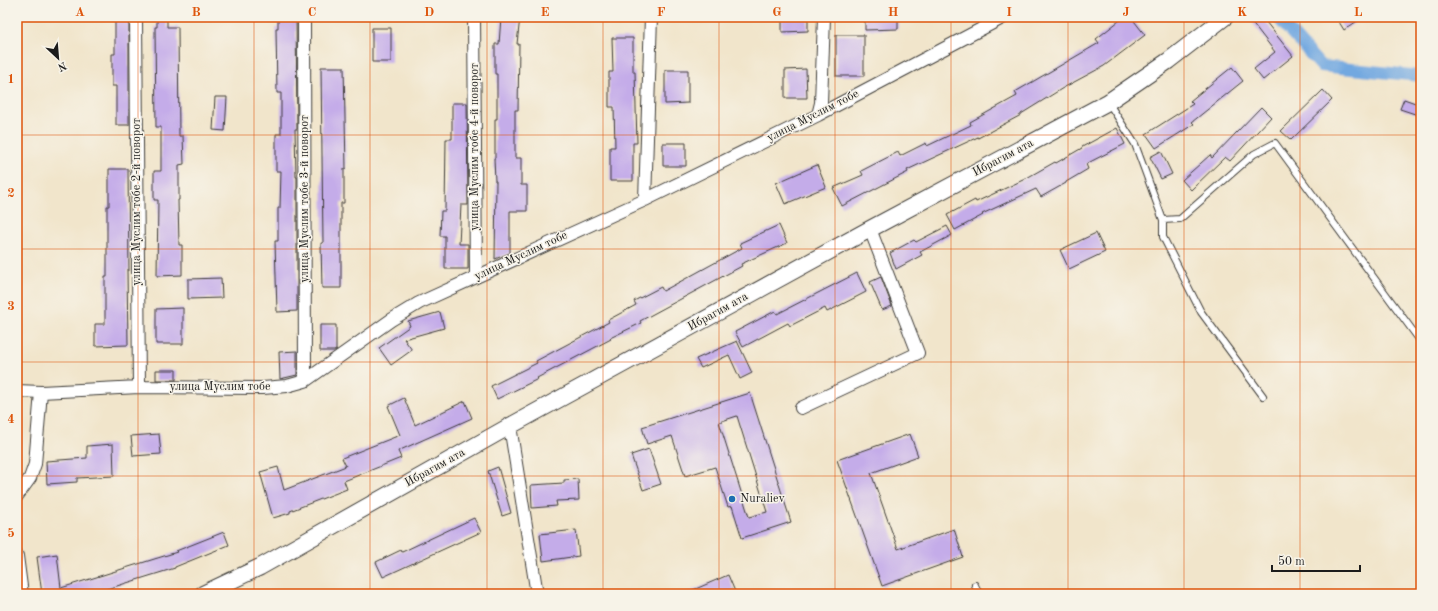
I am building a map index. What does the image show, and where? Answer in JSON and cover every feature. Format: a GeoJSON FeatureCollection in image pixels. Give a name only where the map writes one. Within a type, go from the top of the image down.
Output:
{"type":"FeatureCollection","features":[{"type":"Feature","properties":{"kind":"street","name":"улица Муслим тобе 2-й поворот"},"geometry":{"type":"LineString","coordinates":[[136,17],[139,387]]}},
{"type":"Feature","properties":{"kind":"street","name":"улица Муслим тобе 3-й поворот"},"geometry":{"type":"LineString","coordinates":[[304,17],[305,381]]}},
{"type":"Feature","properties":{"kind":"street","name":"улица Муслим тобе 4-й поворот"},"geometry":{"type":"LineString","coordinates":[[474,17],[476,277]]}},
{"type":"Feature","properties":{"kind":"street"},"geometry":{"type":"LineString","coordinates":[[645,200],[651,17]]}},
{"type":"Feature","properties":{"kind":"street"},"geometry":{"type":"LineString","coordinates":[[818,115],[821,103],[824,17]]}},
{"type":"Feature","properties":{"kind":"street","name":"Ибрагим ата"},"geometry":{"type":"LineString","coordinates":[[203,594],[260,567],[510,426],[870,229],[1108,102],[1168,61],[1225,17]]}},
{"type":"Feature","properties":{"kind":"street","name":"улица Муслим тобе"},"geometry":{"type":"LineString","coordinates":[[17,391],[41,392],[139,387],[263,388],[287,386],[305,381],[391,320],[419,303],[645,200],[818,115],[998,18]]}},
{"type":"Feature","properties":{"kind":"street"},"geometry":{"type":"LineString","coordinates":[[801,408],[918,353],[870,229]]}},
{"type":"Feature","properties":{"kind":"street"},"geometry":{"type":"LineString","coordinates":[[17,496],[30,478],[35,464],[41,392]]}},
{"type":"Feature","properties":{"kind":"street"},"geometry":{"type":"LineString","coordinates":[[510,426],[537,594]]}},
{"type":"Feature","properties":{"kind":"street"},"geometry":{"type":"LineString","coordinates":[[17,556],[22,594]]}},
{"type":"Feature","properties":{"kind":"lane"},"geometry":{"type":"LineString","coordinates":[[1108,102],[1136,144],[1163,220],[1163,237],[1201,312],[1263,396]]}},
{"type":"Feature","properties":{"kind":"lane"},"geometry":{"type":"LineString","coordinates":[[1163,220],[1180,219],[1254,154],[1275,143],[1421,342]]}},
{"type":"Feature","properties":{"kind":"lane"},"geometry":{"type":"LineString","coordinates":[[975,585],[979,594]]}},
{"type":"Feature","properties":{"kind":"building"},"geometry":{"type":"Polygon","coordinates":[[[115,17],[129,17],[129,125],[116,125],[116,86],[112,86],[112,54],[115,54],[115,17]]]}},
{"type":"Feature","properties":{"kind":"building"},"geometry":{"type":"Polygon","coordinates":[[[157,17],[167,17],[167,27],[178,27],[179,136],[183,136],[184,164],[179,165],[178,200],[179,245],[182,245],[182,275],[157,276],[158,200],[154,200],[154,171],[161,171],[161,127],[156,127],[155,27],[157,27],[157,17]]]}},
{"type":"Feature","properties":{"kind":"building"},"geometry":{"type":"Polygon","coordinates":[[[278,17],[296,17],[297,129],[295,129],[297,177],[297,311],[277,312],[275,241],[278,241],[278,208],[280,208],[281,171],[276,171],[276,134],[281,134],[281,93],[277,93],[276,28],[278,28],[278,17]]]}},
{"type":"Feature","properties":{"kind":"building"},"geometry":{"type":"Polygon","coordinates":[[[501,17],[520,17],[517,44],[519,44],[518,110],[515,110],[515,158],[521,158],[521,185],[527,185],[527,211],[510,211],[510,253],[495,259],[496,181],[494,158],[495,119],[497,119],[497,74],[495,74],[495,44],[499,44],[501,17]]]}},
{"type":"Feature","properties":{"kind":"building"},"geometry":{"type":"Polygon","coordinates":[[[782,17],[808,17],[808,31],[782,32],[782,17]]]}},
{"type":"Feature","properties":{"kind":"building"},"geometry":{"type":"Polygon","coordinates":[[[865,17],[898,17],[898,29],[865,30],[865,17]]]}},
{"type":"Feature","properties":{"kind":"building"},"geometry":{"type":"Polygon","coordinates":[[[1124,17],[1131,17],[1145,35],[1104,66],[1063,88],[1021,115],[978,138],[907,170],[908,172],[842,206],[833,188],[863,175],[861,171],[898,152],[900,156],[926,143],[927,146],[971,125],[970,122],[1017,96],[1015,92],[1099,43],[1096,39],[1124,17]]]}},
{"type":"Feature","properties":{"kind":"building"},"geometry":{"type":"Polygon","coordinates":[[[1248,17],[1262,17],[1293,56],[1263,80],[1254,69],[1275,52],[1248,17]]]}},
{"type":"Feature","properties":{"kind":"building"},"geometry":{"type":"Polygon","coordinates":[[[1336,17],[1363,17],[1344,30],[1336,17]]]}},
{"type":"Feature","properties":{"kind":"building"},"geometry":{"type":"Polygon","coordinates":[[[372,28],[391,28],[391,62],[372,62],[372,28]]]}},
{"type":"Feature","properties":{"kind":"building"},"geometry":{"type":"Polygon","coordinates":[[[836,35],[864,35],[864,76],[836,76],[836,35]]]}},
{"type":"Feature","properties":{"kind":"building"},"geometry":{"type":"Polygon","coordinates":[[[612,38],[633,38],[633,72],[635,72],[637,143],[633,143],[633,181],[610,181],[610,147],[615,147],[614,107],[609,107],[609,72],[613,72],[612,38]]]}},
{"type":"Feature","properties":{"kind":"building"},"geometry":{"type":"Polygon","coordinates":[[[321,67],[344,67],[346,169],[344,169],[344,203],[341,203],[341,288],[322,288],[321,243],[323,243],[321,67]]]}},
{"type":"Feature","properties":{"kind":"building"},"geometry":{"type":"Polygon","coordinates":[[[1232,67],[1243,81],[1192,122],[1194,124],[1156,148],[1146,134],[1193,104],[1190,101],[1232,67]]]}},
{"type":"Feature","properties":{"kind":"building"},"geometry":{"type":"Polygon","coordinates":[[[806,69],[807,98],[785,98],[785,70],[806,69]]]}},
{"type":"Feature","properties":{"kind":"building"},"geometry":{"type":"Polygon","coordinates":[[[665,70],[688,70],[688,103],[665,104],[665,70]]]}},
{"type":"Feature","properties":{"kind":"building"},"geometry":{"type":"Polygon","coordinates":[[[1323,90],[1332,100],[1291,140],[1281,131],[1323,90]]]}},
{"type":"Feature","properties":{"kind":"building"},"geometry":{"type":"Polygon","coordinates":[[[215,97],[227,97],[225,131],[213,130],[215,97]]]}},
{"type":"Feature","properties":{"kind":"building"},"geometry":{"type":"Polygon","coordinates":[[[1404,99],[1421,105],[1421,116],[1400,109],[1404,99]]]}},
{"type":"Feature","properties":{"kind":"building"},"geometry":{"type":"Polygon","coordinates":[[[452,103],[467,103],[468,205],[461,205],[459,244],[468,244],[468,269],[445,269],[445,236],[440,236],[441,211],[445,211],[446,139],[452,139],[452,103]]]}},
{"type":"Feature","properties":{"kind":"building"},"geometry":{"type":"Polygon","coordinates":[[[1261,107],[1271,117],[1230,161],[1225,157],[1191,190],[1182,180],[1210,155],[1212,158],[1261,107]]]}},
{"type":"Feature","properties":{"kind":"building"},"geometry":{"type":"Polygon","coordinates":[[[1117,128],[1125,144],[1086,164],[1088,169],[1066,183],[1041,197],[1036,189],[982,214],[983,215],[955,230],[947,215],[975,200],[976,202],[1023,180],[1117,128]]]}},
{"type":"Feature","properties":{"kind":"building"},"geometry":{"type":"Polygon","coordinates":[[[663,143],[686,143],[686,166],[663,166],[663,143]]]}},
{"type":"Feature","properties":{"kind":"building"},"geometry":{"type":"Polygon","coordinates":[[[1161,151],[1172,174],[1161,179],[1150,157],[1161,151]]]}},
{"type":"Feature","properties":{"kind":"building"},"geometry":{"type":"Polygon","coordinates":[[[817,165],[826,187],[785,204],[776,183],[817,165]]]}},
{"type":"Feature","properties":{"kind":"building"},"geometry":{"type":"Polygon","coordinates":[[[109,169],[128,169],[128,345],[95,346],[95,324],[105,324],[105,277],[107,277],[107,206],[109,206],[109,169]]]}},
{"type":"Feature","properties":{"kind":"building"},"geometry":{"type":"Polygon","coordinates":[[[779,225],[787,243],[741,264],[742,266],[640,321],[641,323],[610,338],[611,339],[537,378],[538,379],[497,399],[491,386],[537,363],[536,361],[609,322],[608,320],[636,305],[634,301],[661,287],[663,291],[742,248],[740,243],[779,225]]]}},
{"type":"Feature","properties":{"kind":"building"},"geometry":{"type":"Polygon","coordinates":[[[947,226],[952,235],[920,252],[922,255],[896,269],[890,253],[914,240],[916,242],[947,226]]]}},
{"type":"Feature","properties":{"kind":"building"},"geometry":{"type":"Polygon","coordinates":[[[1096,233],[1105,252],[1069,269],[1060,250],[1096,233]]]}},
{"type":"Feature","properties":{"kind":"building"},"geometry":{"type":"Polygon","coordinates":[[[857,273],[866,292],[827,312],[825,308],[790,326],[788,323],[743,347],[735,332],[775,311],[777,314],[857,273]]]}},
{"type":"Feature","properties":{"kind":"building"},"geometry":{"type":"Polygon","coordinates":[[[881,277],[892,306],[882,310],[870,282],[881,277]]]}},
{"type":"Feature","properties":{"kind":"building"},"geometry":{"type":"Polygon","coordinates":[[[221,278],[222,298],[188,299],[188,279],[221,278]]]}},
{"type":"Feature","properties":{"kind":"building"},"geometry":{"type":"Polygon","coordinates":[[[183,308],[183,344],[156,344],[156,309],[183,308]]]}},
{"type":"Feature","properties":{"kind":"building"},"geometry":{"type":"Polygon","coordinates":[[[440,312],[444,328],[404,339],[412,350],[391,365],[379,348],[410,326],[408,321],[440,312]]]}},
{"type":"Feature","properties":{"kind":"building"},"geometry":{"type":"Polygon","coordinates":[[[320,325],[336,325],[336,350],[320,351],[320,325]]]}},
{"type":"Feature","properties":{"kind":"building"},"geometry":{"type":"Polygon","coordinates":[[[737,341],[752,373],[740,379],[729,355],[701,368],[696,359],[737,341]]]}},
{"type":"Feature","properties":{"kind":"building"},"geometry":{"type":"Polygon","coordinates":[[[297,351],[297,375],[280,379],[279,352],[297,351]]]}},
{"type":"Feature","properties":{"kind":"building"},"geometry":{"type":"Polygon","coordinates":[[[156,370],[176,370],[176,380],[156,380],[156,370]]]}},
{"type":"Feature","properties":{"kind":"building"},"geometry":{"type":"Polygon","coordinates":[[[750,393],[791,522],[742,538],[732,506],[728,507],[715,467],[685,476],[672,436],[647,444],[642,427],[750,393]],[[737,416],[719,422],[749,517],[767,512],[737,416]]]}},
{"type":"Feature","properties":{"kind":"building"},"geometry":{"type":"Polygon","coordinates":[[[404,398],[415,425],[465,401],[472,418],[398,451],[401,458],[344,481],[347,489],[290,511],[290,513],[273,518],[260,472],[278,467],[284,490],[346,466],[342,458],[400,435],[388,406],[404,398]]]}},
{"type":"Feature","properties":{"kind":"building"},"geometry":{"type":"Polygon","coordinates":[[[159,434],[161,454],[133,456],[131,436],[159,434]]]}},
{"type":"Feature","properties":{"kind":"building"},"geometry":{"type":"Polygon","coordinates":[[[910,434],[918,456],[871,473],[898,549],[954,529],[963,557],[882,586],[837,460],[910,434]]]}},
{"type":"Feature","properties":{"kind":"building"},"geometry":{"type":"Polygon","coordinates":[[[113,444],[114,476],[77,478],[77,482],[47,484],[46,461],[87,458],[87,446],[113,444]]]}},
{"type":"Feature","properties":{"kind":"building"},"geometry":{"type":"Polygon","coordinates":[[[649,449],[661,484],[643,490],[631,455],[649,449]]]}},
{"type":"Feature","properties":{"kind":"building"},"geometry":{"type":"Polygon","coordinates":[[[498,467],[511,513],[502,516],[488,471],[498,467]]]}},
{"type":"Feature","properties":{"kind":"building"},"geometry":{"type":"Polygon","coordinates":[[[578,479],[579,500],[556,501],[557,506],[532,508],[531,485],[564,483],[564,480],[578,479]]]}},
{"type":"Feature","properties":{"kind":"building"},"geometry":{"type":"Polygon","coordinates":[[[474,518],[481,532],[383,577],[376,562],[401,550],[402,552],[474,518]]]}},
{"type":"Feature","properties":{"kind":"building"},"geometry":{"type":"Polygon","coordinates":[[[576,530],[579,556],[543,561],[540,534],[576,530]]]}},
{"type":"Feature","properties":{"kind":"building"},"geometry":{"type":"Polygon","coordinates":[[[224,532],[229,545],[175,568],[91,594],[42,594],[37,557],[57,554],[61,588],[177,552],[176,551],[224,532]]]}},
{"type":"Feature","properties":{"kind":"building"},"geometry":{"type":"Polygon","coordinates":[[[728,575],[736,594],[684,594],[728,575]]]}},
{"type":"Feature","properties":{"kind":"waterway"},"geometry":{"type":"LineString","coordinates":[[1277,17],[1321,66],[1421,76]]}},
{"type":"Feature","properties":{"kind":"place","name":"Nuraliev"},"geometry":{"type":"Point","coordinates":[732,499]}}]}
